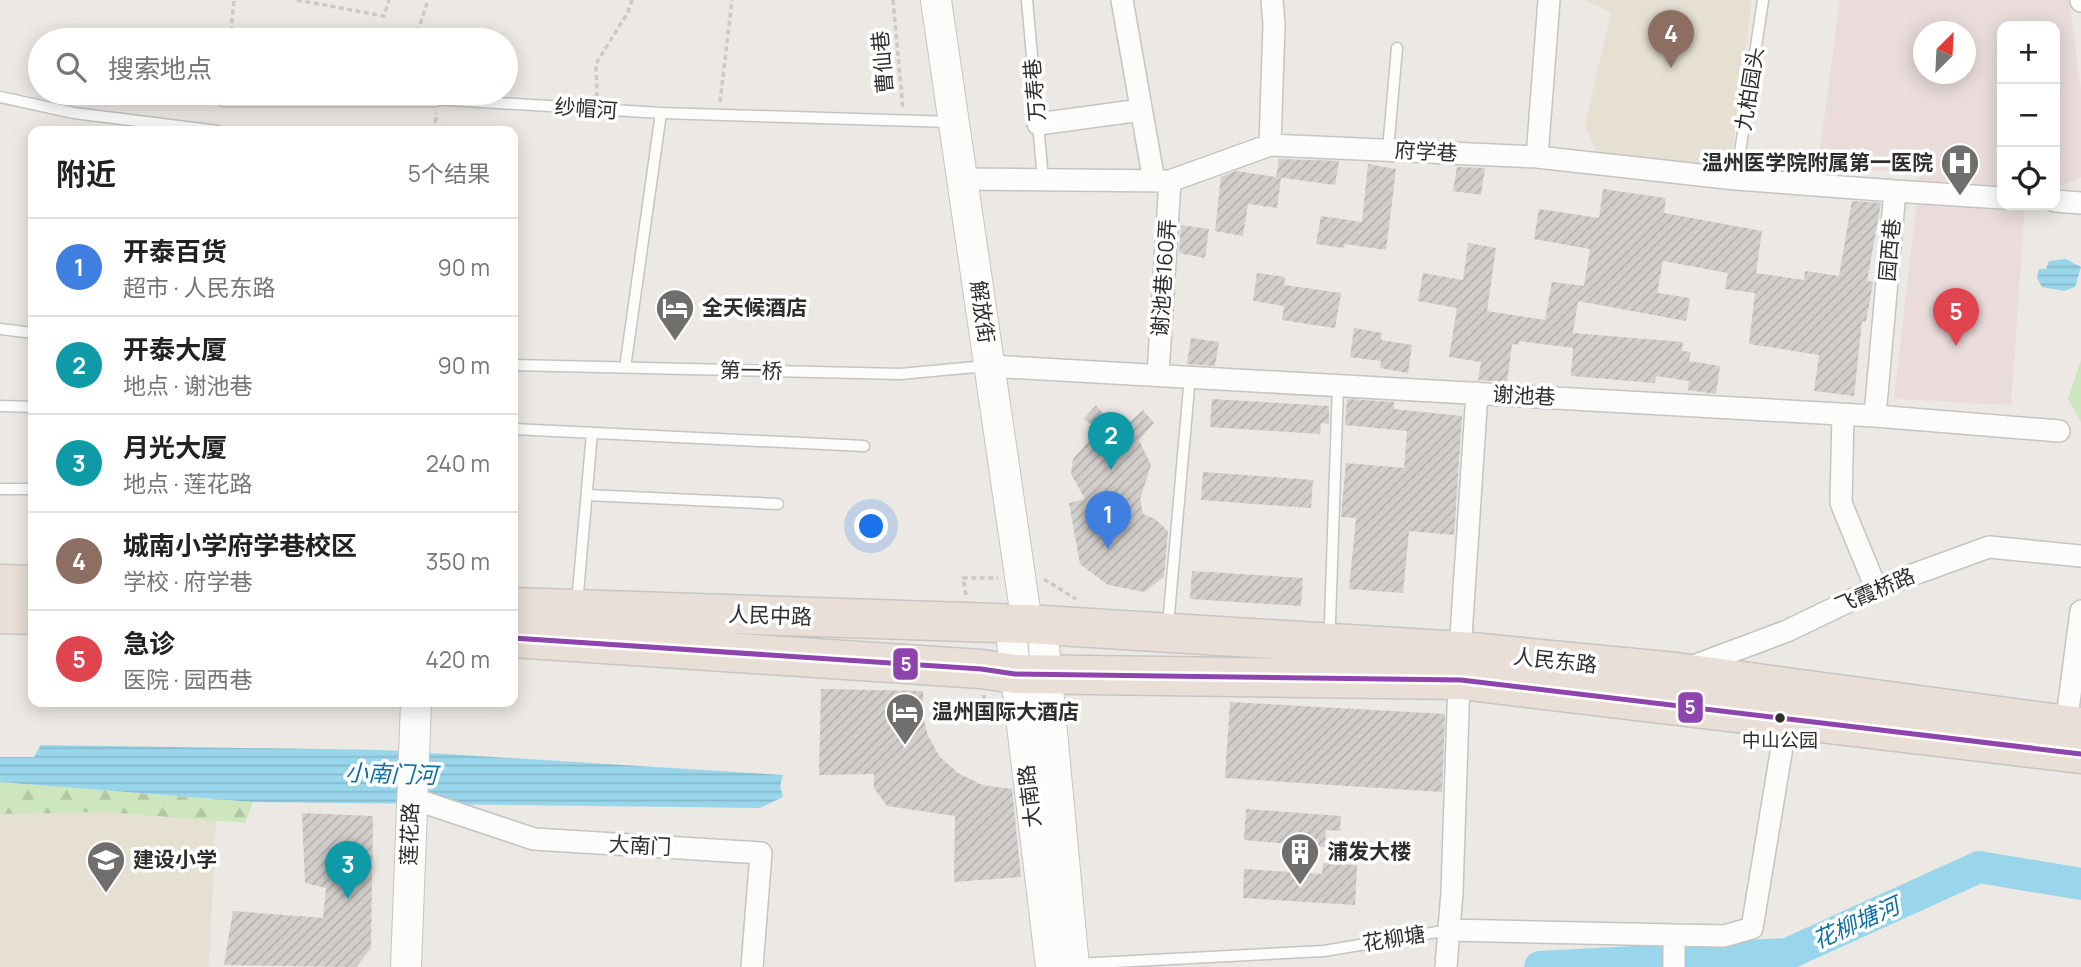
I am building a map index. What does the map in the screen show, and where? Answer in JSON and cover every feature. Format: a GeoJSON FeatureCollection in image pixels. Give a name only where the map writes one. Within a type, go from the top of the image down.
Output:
{"type":"FeatureCollection","features":[{"type":"Feature","properties":{"kind":"highway"},"geometry":{"type":"LineString","coordinates":[[0,584],[28,585]]}},
{"type":"Feature","properties":{"kind":"highway","name":"人民中路"},"geometry":{"type":"LineString","coordinates":[[518,607],[1026,625]]}},
{"type":"Feature","properties":{"kind":"highway"},"geometry":{"type":"LineString","coordinates":[[0,614],[28,615]]}},
{"type":"Feature","properties":{"kind":"highway","name":"人民东路"},"geometry":{"type":"LineString","coordinates":[[1026,625],[1461,666],[1787,717],[2076,735]]}},
{"type":"Feature","properties":{"kind":"highway","name":"人民中路"},"geometry":{"type":"LineString","coordinates":[[518,638],[981,669],[1031,675]]}},
{"type":"Feature","properties":{"kind":"highway","name":"人民东路"},"geometry":{"type":"LineString","coordinates":[[1031,675],[1461,666],[1676,673],[2076,735]]}},
{"type":"Feature","properties":{"kind":"street","name":"解放街"},"geometry":{"type":"LineString","coordinates":[[936,0],[1026,625]]}},
{"type":"Feature","properties":{"kind":"street","name":"谢池巷160弄"},"geometry":{"type":"LineString","coordinates":[[1122,0],[1141,110],[1162,181],[1158,374]]}},
{"type":"Feature","properties":{"kind":"street"},"geometry":{"type":"LineString","coordinates":[[1270,145],[1274,24],[1272,0]]}},
{"type":"Feature","properties":{"kind":"street"},"geometry":{"type":"LineString","coordinates":[[1537,157],[1549,0]]}},
{"type":"Feature","properties":{"kind":"street"},"geometry":{"type":"LineString","coordinates":[[1038,124],[1141,110]]}},
{"type":"Feature","properties":{"kind":"street","name":"府学巷"},"geometry":{"type":"LineString","coordinates":[[963,179],[1162,181],[1270,145],[1537,157],[1736,179],[1895,191]]}},
{"type":"Feature","properties":{"kind":"street","name":"园西巷"},"geometry":{"type":"LineString","coordinates":[[1875,416],[1895,191],[1997,198]]}},
{"type":"Feature","properties":{"kind":"street"},"geometry":{"type":"LineString","coordinates":[[2060,201],[2081,203]]}},
{"type":"Feature","properties":{"kind":"street","name":"谢池巷"},"geometry":{"type":"LineString","coordinates":[[989,366],[1875,416],[2059,431]]}},
{"type":"Feature","properties":{"kind":"street"},"geometry":{"type":"LineString","coordinates":[[1446,967],[1477,393]]}},
{"type":"Feature","properties":{"kind":"street"},"geometry":{"type":"LineString","coordinates":[[1843,415],[1840,503],[1876,588]]}},
{"type":"Feature","properties":{"kind":"street","name":"飞霞桥路"},"geometry":{"type":"LineString","coordinates":[[1676,673],[1787,631],[1876,588],[1989,547],[2081,556]]}},
{"type":"Feature","properties":{"kind":"street"},"geometry":{"type":"LineString","coordinates":[[2076,735],[2081,611]]}},
{"type":"Feature","properties":{"kind":"street","name":"大南路"},"geometry":{"type":"LineString","coordinates":[[1026,625],[1062,966]]}},
{"type":"Feature","properties":{"kind":"street","name":"莲花路"},"geometry":{"type":"LineString","coordinates":[[406,967],[415,715]]}},
{"type":"Feature","properties":{"kind":"street","name":"花柳塘"},"geometry":{"type":"LineString","coordinates":[[1449,930],[1674,939],[1724,936],[1752,928],[1787,717]]}},
{"type":"Feature","properties":{"kind":"street","name":"大南门"},"geometry":{"type":"LineString","coordinates":[[411,799],[534,839],[761,853],[752,967]]}},
{"type":"Feature","properties":{"kind":"street"},"geometry":{"type":"LineString","coordinates":[[1674,939],[1674,967]]}},
{"type":"Feature","properties":{"kind":"lane","name":"万寿巷"},"geometry":{"type":"LineString","coordinates":[[1027,0],[1043,180]]}},
{"type":"Feature","properties":{"kind":"lane","name":"九柏园头"},"geometry":{"type":"LineString","coordinates":[[1736,179],[1763,0]]}},
{"type":"Feature","properties":{"kind":"lane"},"geometry":{"type":"LineString","coordinates":[[1388,150],[1397,48]]}},
{"type":"Feature","properties":{"kind":"lane"},"geometry":{"type":"LineString","coordinates":[[0,97],[28,103]]}},
{"type":"Feature","properties":{"kind":"lane"},"geometry":{"type":"LineString","coordinates":[[37,105],[74,113],[178,126]]}},
{"type":"Feature","properties":{"kind":"lane","name":"纱帽河"},"geometry":{"type":"LineString","coordinates":[[518,105],[661,113],[955,122]]}},
{"type":"Feature","properties":{"kind":"lane"},"geometry":{"type":"LineString","coordinates":[[625,368],[661,113]]}},
{"type":"Feature","properties":{"kind":"lane"},"geometry":{"type":"LineString","coordinates":[[0,329],[28,332]]}},
{"type":"Feature","properties":{"kind":"lane","name":"第一桥"},"geometry":{"type":"LineString","coordinates":[[518,365],[900,374],[989,366]]}},
{"type":"Feature","properties":{"kind":"lane"},"geometry":{"type":"LineString","coordinates":[[1169,614],[1190,376]]}},
{"type":"Feature","properties":{"kind":"lane"},"geometry":{"type":"LineString","coordinates":[[1330,622],[1338,385]]}},
{"type":"Feature","properties":{"kind":"lane"},"geometry":{"type":"LineString","coordinates":[[0,405],[28,407]]}},
{"type":"Feature","properties":{"kind":"lane"},"geometry":{"type":"LineString","coordinates":[[518,429],[864,446]]}},
{"type":"Feature","properties":{"kind":"lane"},"geometry":{"type":"LineString","coordinates":[[576,610],[592,433]]}},
{"type":"Feature","properties":{"kind":"lane"},"geometry":{"type":"LineString","coordinates":[[0,489],[28,489]]}},
{"type":"Feature","properties":{"kind":"lane"},"geometry":{"type":"LineString","coordinates":[[587,495],[778,503]]}},
{"type":"Feature","properties":{"kind":"lane","name":"花柳塘"},"geometry":{"type":"LineString","coordinates":[[1062,966],[1324,951],[1449,930]]}},
{"type":"Feature","properties":{"kind":"path"},"geometry":{"type":"LineString","coordinates":[[231,28],[234,0]]}},
{"type":"Feature","properties":{"kind":"path"},"geometry":{"type":"LineString","coordinates":[[296,0],[384,16],[389,0]]}},
{"type":"Feature","properties":{"kind":"path"},"geometry":{"type":"LineString","coordinates":[[419,28],[428,0]]}},
{"type":"Feature","properties":{"kind":"path"},"geometry":{"type":"LineString","coordinates":[[598,110],[596,64],[628,12],[632,0]]}},
{"type":"Feature","properties":{"kind":"path"},"geometry":{"type":"LineString","coordinates":[[719,115],[732,0]]}},
{"type":"Feature","properties":{"kind":"path","name":"曹仙巷"},"geometry":{"type":"LineString","coordinates":[[893,0],[904,121]]}},
{"type":"Feature","properties":{"kind":"shaded area"},"geometry":{"type":"Polygon","coordinates":[[[1583,0],[1752,0],[1730,172],[1598,156],[1585,124],[1611,12],[1583,0]]]}},
{"type":"Feature","properties":{"kind":"shaded area","name":"温州医学院附属第一医院"},"geometry":{"type":"Polygon","coordinates":[[[1840,0],[2069,0],[2081,90],[2081,177],[2060,187],[2060,21],[1997,21],[1997,210],[2025,210],[2011,405],[1894,399],[1920,174],[1818,165],[1840,0]]]}},
{"type":"Feature","properties":{"kind":"shaded area","name":"建设小学"},"geometry":{"type":"Polygon","coordinates":[[[106,812],[216,820],[209,967],[0,967],[0,814],[106,812]]]}},
{"type":"Feature","properties":{"kind":"green space"},"geometry":{"type":"Polygon","coordinates":[[[2081,360],[2081,422],[2068,399],[2081,360]]]}},
{"type":"Feature","properties":{"kind":"green space"},"geometry":{"type":"Polygon","coordinates":[[[0,782],[253,802],[245,823],[106,812],[0,814],[0,782]]]}},
{"type":"Feature","properties":{"kind":"water"},"geometry":{"type":"Polygon","coordinates":[[[2066,259],[2081,267],[2075,287],[2064,291],[2042,287],[2037,278],[2039,269],[2046,269],[2049,261],[2066,259]]]}},
{"type":"Feature","properties":{"kind":"water","name":"小南门河"},"geometry":{"type":"Polygon","coordinates":[[[41,745],[383,750],[783,775],[780,786],[783,797],[760,808],[253,802],[0,782],[0,757],[34,757],[41,745]]]}},
{"type":"Feature","properties":{"kind":"building"},"geometry":{"type":"Polygon","coordinates":[[[1279,159],[1339,161],[1335,185],[1276,177],[1279,159]]]}},
{"type":"Feature","properties":{"kind":"building"},"geometry":{"type":"Polygon","coordinates":[[[1368,164],[1396,169],[1386,250],[1345,244],[1344,248],[1316,244],[1321,216],[1362,222],[1368,164]]]}},
{"type":"Feature","properties":{"kind":"building"},"geometry":{"type":"Polygon","coordinates":[[[1457,167],[1485,168],[1481,195],[1453,191],[1457,167]]]}},
{"type":"Feature","properties":{"kind":"building"},"geometry":{"type":"Polygon","coordinates":[[[1236,171],[1281,178],[1277,208],[1248,204],[1243,236],[1215,231],[1221,177],[1236,171]]]}},
{"type":"Feature","properties":{"kind":"building"},"geometry":{"type":"Polygon","coordinates":[[[1603,189],[1666,198],[1664,213],[1762,231],[1756,273],[1804,280],[1805,271],[1839,276],[1852,201],[1881,203],[1867,281],[1873,282],[1866,322],[1862,321],[1854,396],[1814,391],[1819,355],[1749,344],[1755,293],[1725,289],[1728,273],[1663,261],[1657,293],[1690,298],[1686,321],[1578,301],[1573,333],[1683,342],[1682,351],[1691,352],[1689,361],[1720,366],[1716,394],[1688,390],[1689,381],[1656,376],[1655,383],[1571,376],[1573,348],[1519,341],[1519,345],[1512,344],[1507,382],[1478,380],[1481,362],[1449,357],[1457,308],[1418,301],[1423,273],[1463,280],[1468,243],[1496,248],[1487,311],[1545,320],[1552,282],[1584,286],[1590,249],[1534,239],[1539,209],[1599,218],[1603,189]]]}},
{"type":"Feature","properties":{"kind":"building"},"geometry":{"type":"Polygon","coordinates":[[[1181,225],[1209,229],[1205,258],[1179,253],[1181,225]]]}},
{"type":"Feature","properties":{"kind":"building"},"geometry":{"type":"Polygon","coordinates":[[[1257,273],[1285,277],[1284,285],[1341,293],[1335,328],[1282,320],[1284,306],[1253,301],[1257,273]]]}},
{"type":"Feature","properties":{"kind":"building"},"geometry":{"type":"Polygon","coordinates":[[[1354,328],[1382,333],[1381,340],[1412,345],[1408,373],[1380,368],[1381,361],[1350,357],[1354,328]]]}},
{"type":"Feature","properties":{"kind":"building"},"geometry":{"type":"Polygon","coordinates":[[[1191,338],[1219,342],[1215,366],[1187,364],[1191,338]]]}},
{"type":"Feature","properties":{"kind":"building"},"geometry":{"type":"Polygon","coordinates":[[[1212,399],[1329,406],[1329,424],[1321,423],[1320,434],[1210,427],[1212,399]]]}},
{"type":"Feature","properties":{"kind":"building"},"geometry":{"type":"Polygon","coordinates":[[[1347,399],[1394,402],[1394,409],[1462,416],[1454,535],[1409,531],[1403,593],[1349,589],[1356,518],[1341,517],[1346,463],[1404,468],[1407,431],[1345,425],[1347,399]]]}},
{"type":"Feature","properties":{"kind":"building"},"geometry":{"type":"Polygon","coordinates":[[[1096,405],[1112,424],[1128,424],[1143,410],[1154,423],[1139,440],[1151,465],[1140,499],[1143,514],[1155,519],[1168,531],[1164,577],[1144,592],[1108,585],[1080,564],[1069,503],[1085,499],[1071,474],[1073,459],[1098,430],[1084,419],[1096,405]]]}},
{"type":"Feature","properties":{"kind":"building"},"geometry":{"type":"Polygon","coordinates":[[[1203,472],[1313,480],[1311,508],[1201,500],[1203,472]]]}},
{"type":"Feature","properties":{"kind":"building"},"geometry":{"type":"Polygon","coordinates":[[[1192,571],[1303,578],[1301,606],[1190,599],[1192,571]]]}},
{"type":"Feature","properties":{"kind":"building"},"geometry":{"type":"Polygon","coordinates":[[[821,689],[923,691],[923,716],[928,736],[940,757],[958,773],[982,785],[1012,789],[1021,877],[954,882],[955,816],[887,806],[874,788],[874,774],[819,775],[821,689]]]}},
{"type":"Feature","properties":{"kind":"building"},"geometry":{"type":"Polygon","coordinates":[[[1230,702],[1445,714],[1442,792],[1225,778],[1230,702]]]}},
{"type":"Feature","properties":{"kind":"building","name":"浦发大楼"},"geometry":{"type":"Polygon","coordinates":[[[1246,809],[1341,816],[1340,831],[1326,830],[1325,847],[1244,840],[1246,809]]]}},
{"type":"Feature","properties":{"kind":"building"},"geometry":{"type":"Polygon","coordinates":[[[302,813],[373,816],[371,948],[356,967],[224,965],[233,911],[323,918],[326,888],[305,883],[302,813]]]}},
{"type":"Feature","properties":{"kind":"building","name":"浦发大楼"},"geometry":{"type":"Polygon","coordinates":[[[1323,863],[1357,865],[1355,905],[1243,898],[1244,869],[1322,874],[1323,863]]]}},
{"type":"Feature","properties":{"kind":"waterway","name":"花柳塘河"},"geometry":{"type":"LineString","coordinates":[[1540,967],[1787,954],[1979,867],[2081,884]]}},
{"type":"Feature","properties":{"kind":"transit line","name":"5"},"geometry":{"type":"LineString","coordinates":[[518,638],[981,669],[1015,674],[1461,680],[2081,754]]}},
{"type":"Feature","properties":{"kind":"place","name":"城南小学府学巷校区"},"geometry":{"type":"Point","coordinates":[1671,68]}},
{"type":"Feature","properties":{"kind":"place","name":"温州医学院附属第一医院"},"geometry":{"type":"Point","coordinates":[1960,197]}},
{"type":"Feature","properties":{"kind":"place","name":"全天候酒店"},"geometry":{"type":"Point","coordinates":[675,342]}},
{"type":"Feature","properties":{"kind":"place","name":"急诊"},"geometry":{"type":"Point","coordinates":[1956,346]}},
{"type":"Feature","properties":{"kind":"place","name":"开泰大厦"},"geometry":{"type":"Point","coordinates":[1111,470]}},
{"type":"Feature","properties":{"kind":"place","name":"开泰百货"},"geometry":{"type":"Point","coordinates":[1108,549]}},
{"type":"Feature","properties":{"kind":"place","name":"中山公园"},"geometry":{"type":"Point","coordinates":[1780,718]}},
{"type":"Feature","properties":{"kind":"place","name":"温州国际大酒店"},"geometry":{"type":"Point","coordinates":[905,746]}},
{"type":"Feature","properties":{"kind":"place","name":"浦发大楼"},"geometry":{"type":"Point","coordinates":[1300,886]}},
{"type":"Feature","properties":{"kind":"place","name":"建设小学"},"geometry":{"type":"Point","coordinates":[106,894]}},
{"type":"Feature","properties":{"kind":"place","name":"月光大厦"},"geometry":{"type":"Point","coordinates":[348,899]}}]}
